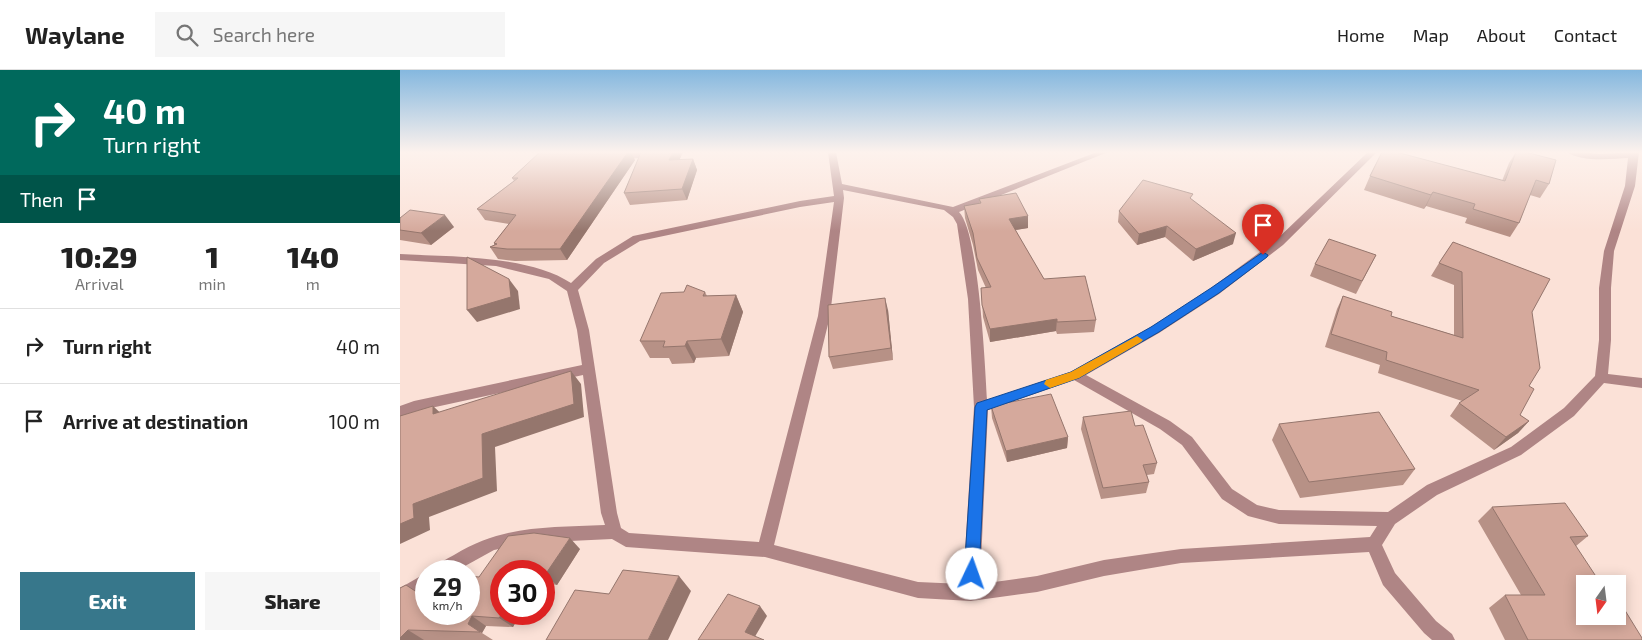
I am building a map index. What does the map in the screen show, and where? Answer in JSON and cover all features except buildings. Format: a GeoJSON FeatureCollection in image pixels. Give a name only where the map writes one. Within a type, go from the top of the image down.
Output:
{"type":"FeatureCollection","features":[{"type":"Feature","properties":{"kind":"street"},"geometry":{"type":"LineString","coordinates":[[765,550],[824,316],[839,192],[837,179]]}},
{"type":"Feature","properties":{"kind":"street"},"geometry":{"type":"LineString","coordinates":[[952,211],[1035,179]]}},
{"type":"Feature","properties":{"kind":"street"},"geometry":{"type":"LineString","coordinates":[[981,407],[1075,375],[1155,330],[1215,291],[1279,243],[1345,179]]}},
{"type":"Feature","properties":{"kind":"street"},"geometry":{"type":"LineString","coordinates":[[1374,544],[1390,519],[1432,490],[1516,451],[1569,412],[1601,378],[1605,340],[1605,288],[1609,251],[1631,179]]}},
{"type":"Feature","properties":{"kind":"street"},"geometry":{"type":"LineString","coordinates":[[572,289],[600,261],[637,238],[800,204],[839,192],[925,203],[952,211],[958,215],[962,224],[971,281],[981,407],[971,593]]}},
{"type":"Feature","properties":{"kind":"street"},"geometry":{"type":"LineString","coordinates":[[400,257],[496,262],[553,276],[572,289],[583,330],[609,513],[615,532],[626,540],[765,550],[918,590],[971,593],[1037,584],[1104,568],[1181,556],[1374,544]]}},
{"type":"Feature","properties":{"kind":"street"},"geometry":{"type":"LineString","coordinates":[[400,412],[414,406],[588,369]]}},
{"type":"Feature","properties":{"kind":"street"},"geometry":{"type":"LineString","coordinates":[[1075,375],[1165,425],[1187,441],[1227,494],[1253,511],[1279,517],[1390,519]]}},
{"type":"Feature","properties":{"kind":"street"},"geometry":{"type":"LineString","coordinates":[[1601,378],[1642,383]]}},
{"type":"Feature","properties":{"kind":"street"},"geometry":{"type":"LineString","coordinates":[[460,560],[474,551],[518,537],[615,532]]}},
{"type":"Feature","properties":{"kind":"street"},"geometry":{"type":"LineString","coordinates":[[1374,544],[1389,580],[1430,627],[1446,640]]}},
{"type":"Feature","properties":{"kind":"street"},"geometry":{"type":"LineString","coordinates":[[400,597],[415,588]]}},
{"type":"Feature","properties":{"kind":"slow traffic"},"geometry":{"type":"LineString","coordinates":[[1050,384],[1075,375],[1137,340]]}},
{"type":"Feature","properties":{"kind":"route"},"geometry":{"type":"LineString","coordinates":[[972,574],[981,407],[1075,375],[1155,330],[1215,291],[1263,255]]}}]}
